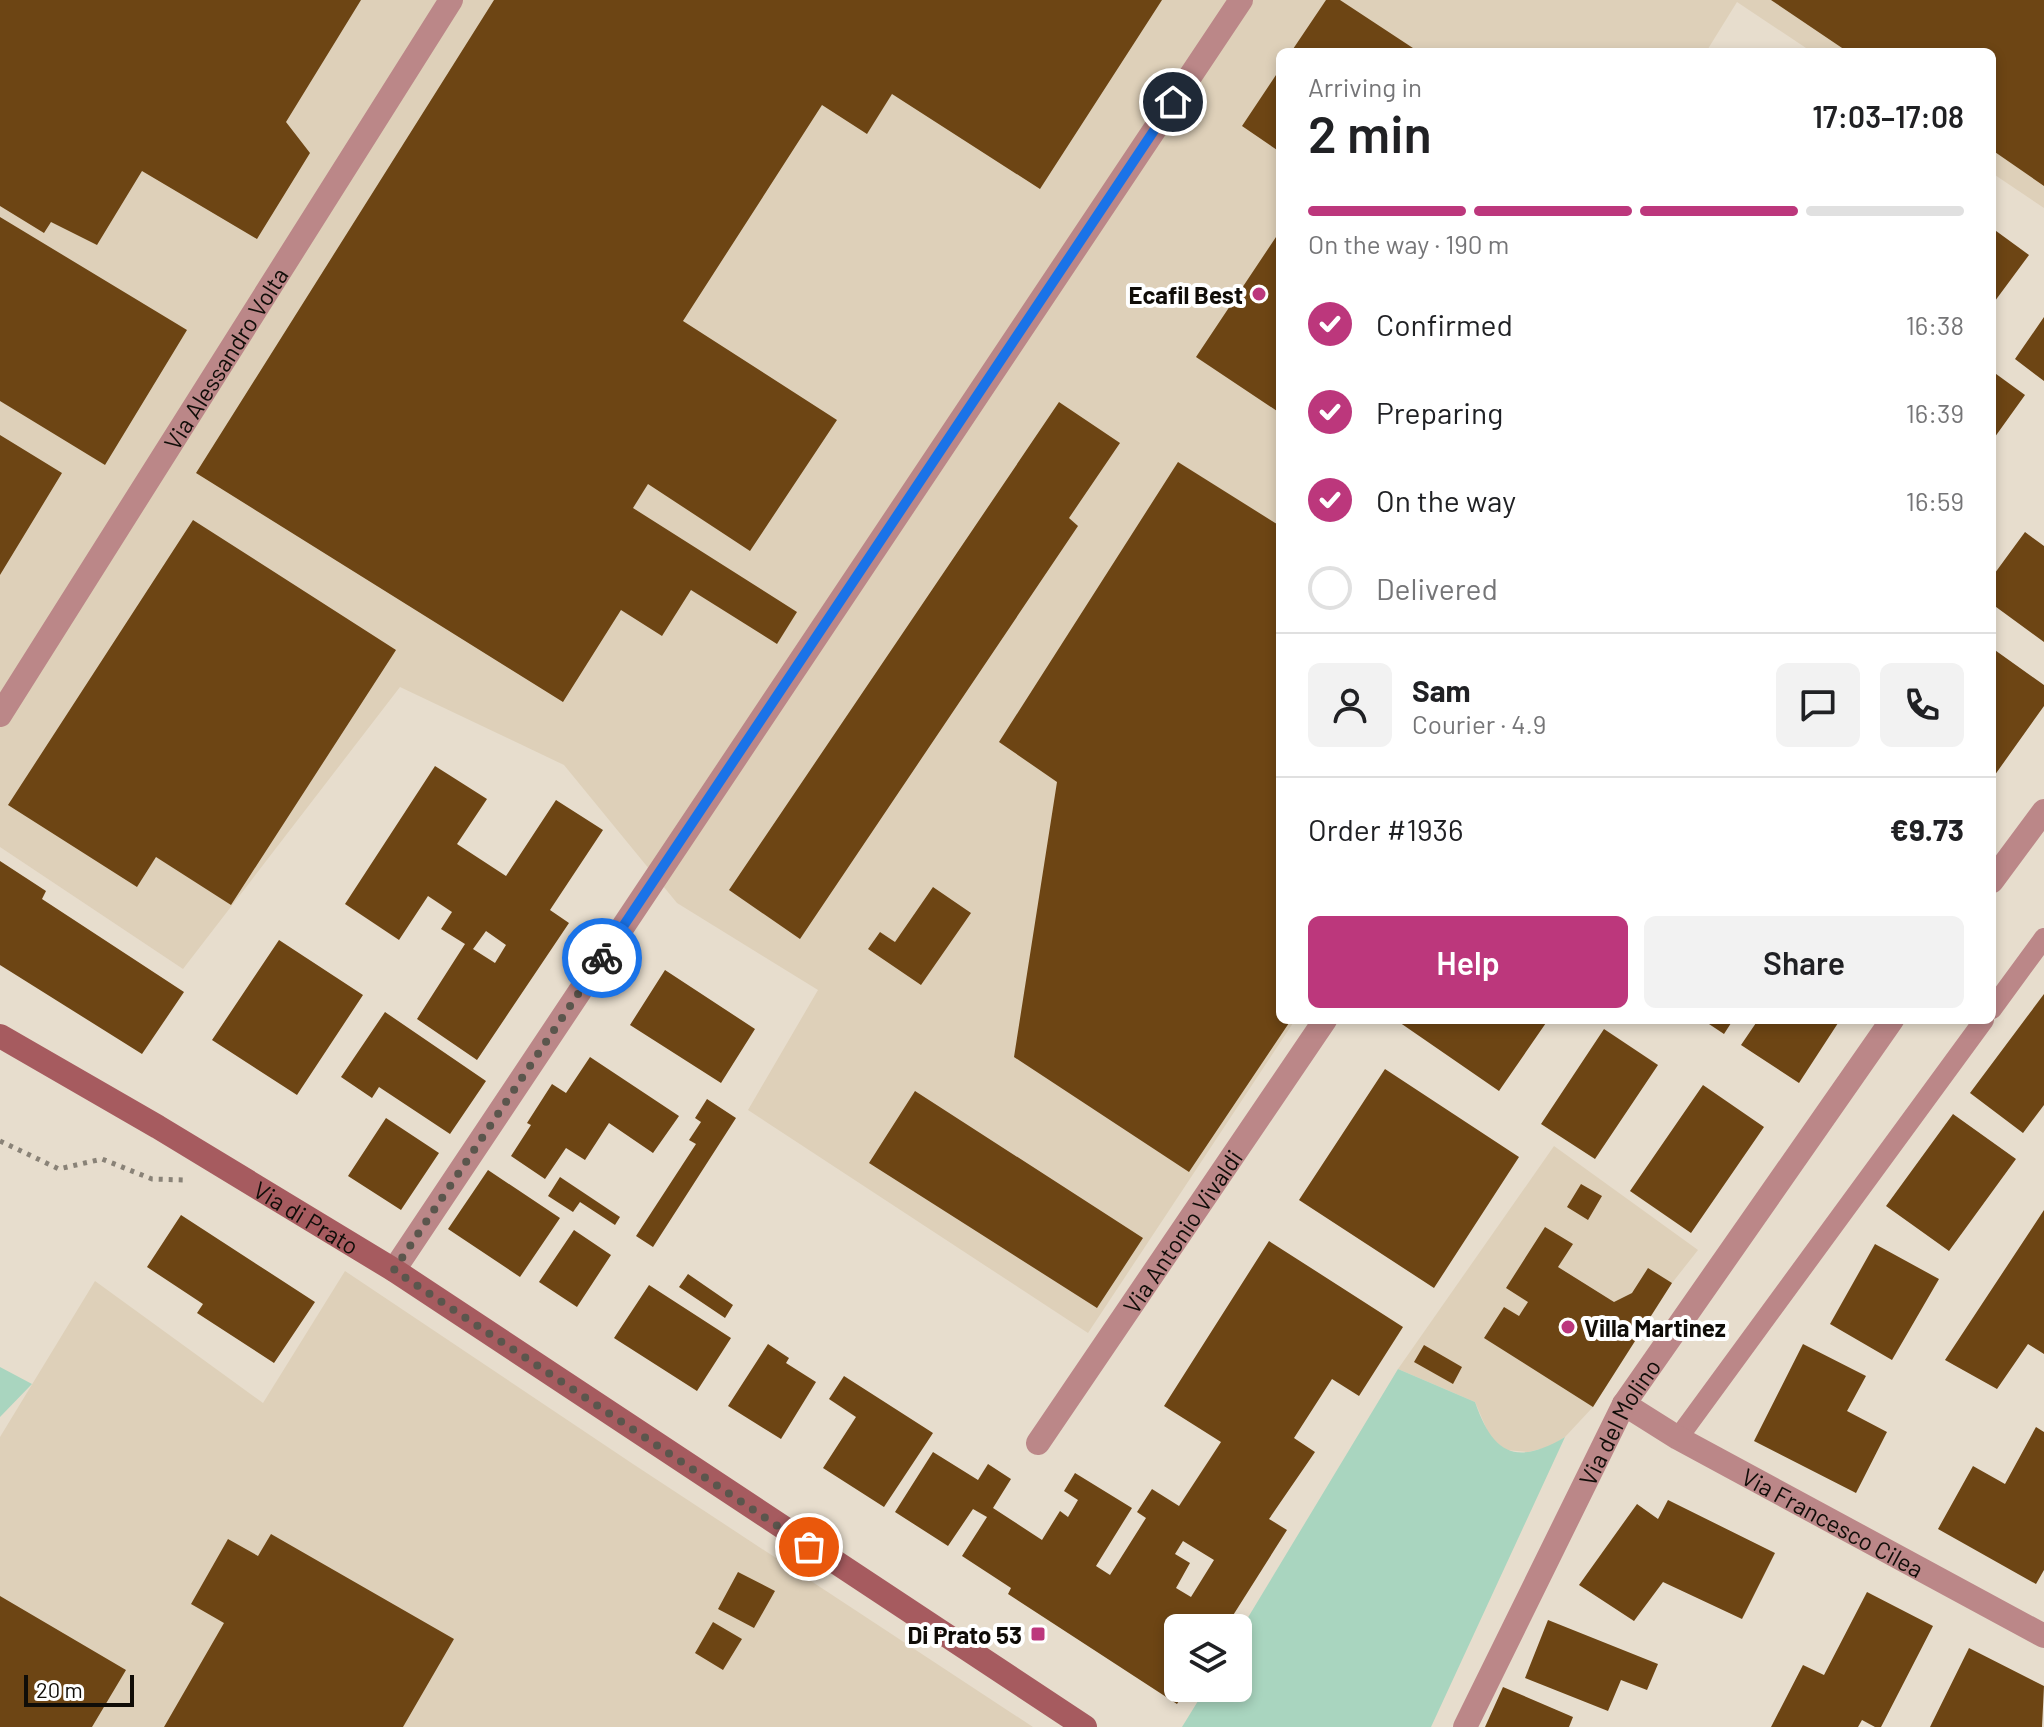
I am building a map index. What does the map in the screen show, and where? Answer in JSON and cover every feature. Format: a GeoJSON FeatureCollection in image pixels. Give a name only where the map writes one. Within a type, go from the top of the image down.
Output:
{"type":"FeatureCollection","features":[{"type":"Feature","properties":{"kind":"main road","name":"Via di Prato"},"geometry":{"type":"LineString","coordinates":[[0,1036],[214,1160],[394,1270],[1085,1727]]}},
{"type":"Feature","properties":{"kind":"street","name":"Via Alessandro Volta"},"geometry":{"type":"LineString","coordinates":[[0,715],[451,0]]}},
{"type":"Feature","properties":{"kind":"street"},"geometry":{"type":"LineString","coordinates":[[394,1270],[1241,0]]}},
{"type":"Feature","properties":{"kind":"street"},"geometry":{"type":"LineString","coordinates":[[1996,876],[2044,811]]}},
{"type":"Feature","properties":{"kind":"street","name":"Via Antonio Vivaldi"},"geometry":{"type":"LineString","coordinates":[[1038,1443],[1322,1024]]}},
{"type":"Feature","properties":{"kind":"street","name":"Via del Molino"},"geometry":{"type":"LineString","coordinates":[[1465,1727],[1624,1404],[1889,1024]]}},
{"type":"Feature","properties":{"kind":"street","name":"Via Francesco Cilea"},"geometry":{"type":"LineString","coordinates":[[1624,1404],[1678,1438],[2044,1636]]}},
{"type":"Feature","properties":{"kind":"lane"},"geometry":{"type":"LineString","coordinates":[[1996,1004],[2044,938]]}},
{"type":"Feature","properties":{"kind":"lane"},"geometry":{"type":"LineString","coordinates":[[1678,1438],[1981,1024]]}},
{"type":"Feature","properties":{"kind":"path"},"geometry":{"type":"LineString","coordinates":[[0,1141],[59,1169],[102,1159],[152,1179],[194,1180],[214,1160]]}},
{"type":"Feature","properties":{"kind":"shaded area"},"geometry":{"type":"Polygon","coordinates":[[[0,0],[2044,0],[2044,208],[1996,176],[1996,48],[1806,48],[1737,2],[1708,48],[1276,48],[1276,1024],[1292,1024],[1088,1333],[748,1110],[818,990],[677,903],[564,765],[400,687],[183,969],[0,847],[0,0]]]}},
{"type":"Feature","properties":{"kind":"shaded area"},"geometry":{"type":"Polygon","coordinates":[[[1554,1146],[1698,1250],[1672,1283],[1593,1407],[1565,1437],[1549,1447],[1528,1452],[1506,1450],[1490,1437],[1475,1402],[1398,1369],[1554,1146]]]}},
{"type":"Feature","properties":{"kind":"shaded area"},"geometry":{"type":"Polygon","coordinates":[[[345,1271],[1033,1727],[0,1727],[0,1437],[95,1281],[263,1403],[345,1271]]]}},
{"type":"Feature","properties":{"kind":"green space"},"geometry":{"type":"Polygon","coordinates":[[[0,1367],[32,1384],[0,1417],[0,1367]]]}},
{"type":"Feature","properties":{"kind":"green space"},"geometry":{"type":"Polygon","coordinates":[[[1398,1369],[1475,1402],[1490,1433],[1498,1444],[1508,1450],[1533,1451],[1565,1437],[1431,1727],[1182,1727],[1197,1702],[1252,1702],[1250,1614],[1398,1369]]]}},
{"type":"Feature","properties":{"kind":"building"},"geometry":{"type":"Polygon","coordinates":[[[0,0],[361,0],[286,122],[310,153],[257,239],[142,171],[97,245],[51,222],[44,233],[0,206],[0,0]]]}},
{"type":"Feature","properties":{"kind":"building"},"geometry":{"type":"Polygon","coordinates":[[[494,0],[1162,0],[1040,189],[892,94],[867,134],[822,105],[683,321],[837,420],[750,551],[648,484],[633,508],[797,612],[777,644],[691,590],[662,636],[621,610],[563,702],[196,473],[494,0]]]}},
{"type":"Feature","properties":{"kind":"building"},"geometry":{"type":"Polygon","coordinates":[[[1326,0],[1340,0],[1413,48],[1294,48],[1326,0]]]}},
{"type":"Feature","properties":{"kind":"building"},"geometry":{"type":"Polygon","coordinates":[[[1771,0],[2044,0],[2044,186],[1996,153],[1996,48],[1842,48],[1771,0]]]}},
{"type":"Feature","properties":{"kind":"building"},"geometry":{"type":"Polygon","coordinates":[[[1276,75],[1276,149],[1242,126],[1276,75]]]}},
{"type":"Feature","properties":{"kind":"building"},"geometry":{"type":"Polygon","coordinates":[[[0,217],[187,330],[105,465],[0,401],[0,217]]]}},
{"type":"Feature","properties":{"kind":"building"},"geometry":{"type":"Polygon","coordinates":[[[1996,231],[2029,255],[1996,300],[1996,231]]]}},
{"type":"Feature","properties":{"kind":"building","name":"Ecafil Best"},"geometry":{"type":"Polygon","coordinates":[[[1276,237],[1276,410],[1196,357],[1276,237]]]}},
{"type":"Feature","properties":{"kind":"building"},"geometry":{"type":"Polygon","coordinates":[[[2044,317],[2044,381],[2015,359],[2044,317]]]}},
{"type":"Feature","properties":{"kind":"building"},"geometry":{"type":"Polygon","coordinates":[[[1996,374],[2025,395],[1996,435],[1996,374]]]}},
{"type":"Feature","properties":{"kind":"building"},"geometry":{"type":"Polygon","coordinates":[[[1059,402],[1120,443],[1069,518],[1078,526],[800,939],[729,890],[1059,402]]]}},
{"type":"Feature","properties":{"kind":"building"},"geometry":{"type":"Polygon","coordinates":[[[0,435],[62,473],[0,575],[0,435]]]}},
{"type":"Feature","properties":{"kind":"building"},"geometry":{"type":"Polygon","coordinates":[[[1178,462],[1276,523],[1276,1024],[1288,1024],[1189,1172],[1014,1057],[1057,782],[999,742],[1178,462]]]}},
{"type":"Feature","properties":{"kind":"building"},"geometry":{"type":"Polygon","coordinates":[[[193,520],[396,650],[231,905],[156,857],[137,887],[8,805],[193,520]]]}},
{"type":"Feature","properties":{"kind":"building"},"geometry":{"type":"Polygon","coordinates":[[[2025,532],[2044,546],[2044,642],[1996,607],[1996,572],[2025,532]]]}},
{"type":"Feature","properties":{"kind":"building"},"geometry":{"type":"Polygon","coordinates":[[[1996,651],[2044,685],[2044,706],[1996,773],[1996,651]]]}},
{"type":"Feature","properties":{"kind":"building"},"geometry":{"type":"Polygon","coordinates":[[[435,766],[487,799],[457,844],[506,876],[556,800],[603,830],[550,910],[569,923],[477,1060],[417,1019],[465,944],[441,929],[452,912],[428,896],[399,940],[345,904],[435,766]],[[486,931],[473,949],[495,963],[506,945],[486,931]]]}},
{"type":"Feature","properties":{"kind":"building"},"geometry":{"type":"Polygon","coordinates":[[[0,861],[46,891],[42,899],[184,992],[142,1054],[0,965],[0,861]]]}},
{"type":"Feature","properties":{"kind":"building"},"geometry":{"type":"Polygon","coordinates":[[[933,887],[971,913],[921,985],[868,949],[880,932],[895,942],[933,887]]]}},
{"type":"Feature","properties":{"kind":"building"},"geometry":{"type":"Polygon","coordinates":[[[279,940],[363,995],[297,1095],[212,1040],[279,940]]]}},
{"type":"Feature","properties":{"kind":"building"},"geometry":{"type":"Polygon","coordinates":[[[665,970],[755,1029],[721,1083],[630,1025],[665,970]]]}},
{"type":"Feature","properties":{"kind":"building"},"geometry":{"type":"Polygon","coordinates":[[[2044,994],[2044,1105],[2023,1133],[1970,1093],[2044,994]]]}},
{"type":"Feature","properties":{"kind":"building"},"geometry":{"type":"Polygon","coordinates":[[[385,1012],[486,1081],[450,1134],[379,1087],[372,1098],[341,1077],[385,1012]]]}},
{"type":"Feature","properties":{"kind":"building"},"geometry":{"type":"Polygon","coordinates":[[[1402,1024],[1545,1024],[1499,1091],[1402,1024]]]}},
{"type":"Feature","properties":{"kind":"building"},"geometry":{"type":"Polygon","coordinates":[[[1709,1024],[1730,1024],[1724,1034],[1709,1024]]]}},
{"type":"Feature","properties":{"kind":"building"},"geometry":{"type":"Polygon","coordinates":[[[1755,1024],[1837,1024],[1799,1083],[1741,1045],[1755,1024]]]}},
{"type":"Feature","properties":{"kind":"building"},"geometry":{"type":"Polygon","coordinates":[[[1604,1029],[1658,1065],[1595,1159],[1541,1124],[1604,1029]]]}},
{"type":"Feature","properties":{"kind":"building"},"geometry":{"type":"Polygon","coordinates":[[[590,1057],[679,1116],[653,1153],[609,1123],[585,1160],[566,1148],[545,1179],[511,1156],[531,1125],[527,1123],[552,1084],[566,1093],[590,1057]]]}},
{"type":"Feature","properties":{"kind":"building"},"geometry":{"type":"Polygon","coordinates":[[[1385,1069],[1519,1157],[1434,1288],[1299,1200],[1385,1069]]]}},
{"type":"Feature","properties":{"kind":"building"},"geometry":{"type":"Polygon","coordinates":[[[1703,1085],[1764,1127],[1691,1233],[1630,1191],[1703,1085]]]}},
{"type":"Feature","properties":{"kind":"building"},"geometry":{"type":"Polygon","coordinates":[[[915,1091],[1143,1238],[1097,1308],[869,1163],[915,1091]]]}},
{"type":"Feature","properties":{"kind":"building"},"geometry":{"type":"Polygon","coordinates":[[[707,1099],[736,1118],[653,1247],[636,1236],[696,1144],[689,1140],[701,1122],[695,1118],[707,1099]]]}},
{"type":"Feature","properties":{"kind":"building"},"geometry":{"type":"Polygon","coordinates":[[[1953,1114],[2016,1159],[1949,1251],[1886,1206],[1953,1114]]]}},
{"type":"Feature","properties":{"kind":"building"},"geometry":{"type":"Polygon","coordinates":[[[386,1118],[439,1153],[401,1210],[348,1176],[386,1118]]]}},
{"type":"Feature","properties":{"kind":"building"},"geometry":{"type":"Polygon","coordinates":[[[488,1170],[560,1218],[520,1277],[448,1229],[488,1170]]]}},
{"type":"Feature","properties":{"kind":"building"},"geometry":{"type":"Polygon","coordinates":[[[560,1177],[620,1217],[615,1225],[580,1202],[573,1212],[548,1196],[560,1177]]]}},
{"type":"Feature","properties":{"kind":"building"},"geometry":{"type":"Polygon","coordinates":[[[1581,1184],[1602,1196],[1588,1220],[1567,1207],[1581,1184]]]}},
{"type":"Feature","properties":{"kind":"building"},"geometry":{"type":"Polygon","coordinates":[[[2044,1210],[2044,1354],[2028,1344],[1997,1389],[1945,1360],[2044,1210]]]}},
{"type":"Feature","properties":{"kind":"building"},"geometry":{"type":"Polygon","coordinates":[[[181,1215],[315,1302],[274,1363],[197,1313],[203,1304],[147,1267],[181,1215]]]}},
{"type":"Feature","properties":{"kind":"building","name":"Villa Martinez"},"geometry":{"type":"Polygon","coordinates":[[[1545,1227],[1573,1244],[1558,1267],[1614,1302],[1632,1293],[1648,1268],[1672,1283],[1593,1407],[1484,1338],[1504,1307],[1519,1316],[1528,1302],[1506,1288],[1545,1227]]]}},
{"type":"Feature","properties":{"kind":"building"},"geometry":{"type":"Polygon","coordinates":[[[574,1230],[611,1255],[577,1307],[539,1282],[574,1230]]]}},
{"type":"Feature","properties":{"kind":"building"},"geometry":{"type":"Polygon","coordinates":[[[1269,1241],[1403,1327],[1359,1396],[1332,1379],[1294,1438],[1315,1452],[1269,1519],[1287,1530],[1234,1614],[1164,1614],[1164,1696],[1008,1594],[1011,1588],[962,1556],[987,1517],[973,1509],[948,1546],[895,1512],[933,1452],[978,1480],[988,1464],[1011,1479],[993,1508],[1042,1540],[1060,1511],[1068,1517],[1078,1500],[1064,1491],[1075,1473],[1132,1508],[1096,1566],[1110,1575],[1146,1518],[1137,1512],[1152,1489],[1179,1506],[1221,1442],[1164,1406],[1269,1241]],[[1183,1541],[1175,1554],[1190,1563],[1176,1588],[1191,1597],[1214,1560],[1183,1541]]]}},
{"type":"Feature","properties":{"kind":"building"},"geometry":{"type":"Polygon","coordinates":[[[1875,1244],[1939,1279],[1892,1360],[1830,1324],[1875,1244]]]}},
{"type":"Feature","properties":{"kind":"building"},"geometry":{"type":"Polygon","coordinates":[[[688,1274],[733,1305],[725,1318],[679,1287],[688,1274]]]}},
{"type":"Feature","properties":{"kind":"building"},"geometry":{"type":"Polygon","coordinates":[[[649,1285],[731,1338],[697,1391],[614,1338],[649,1285]]]}},
{"type":"Feature","properties":{"kind":"building"},"geometry":{"type":"Polygon","coordinates":[[[768,1344],[789,1358],[786,1363],[816,1382],[781,1439],[728,1406],[768,1344]]]}},
{"type":"Feature","properties":{"kind":"building"},"geometry":{"type":"Polygon","coordinates":[[[1803,1344],[1866,1376],[1847,1411],[1887,1432],[1856,1493],[1754,1441],[1803,1344]]]}},
{"type":"Feature","properties":{"kind":"building"},"geometry":{"type":"Polygon","coordinates":[[[1424,1345],[1462,1367],[1453,1384],[1414,1362],[1424,1345]]]}},
{"type":"Feature","properties":{"kind":"building"},"geometry":{"type":"Polygon","coordinates":[[[844,1376],[933,1433],[884,1507],[823,1468],[856,1417],[829,1399],[844,1376]]]}},
{"type":"Feature","properties":{"kind":"building"},"geometry":{"type":"Polygon","coordinates":[[[2036,1427],[2044,1432],[2044,1570],[2036,1584],[1938,1529],[1973,1466],[2005,1484],[2036,1427]]]}},
{"type":"Feature","properties":{"kind":"building"},"geometry":{"type":"Polygon","coordinates":[[[1668,1500],[1775,1553],[1742,1619],[1663,1582],[1634,1621],[1579,1585],[1637,1504],[1658,1519],[1668,1500]]]}},
{"type":"Feature","properties":{"kind":"building"},"geometry":{"type":"Polygon","coordinates":[[[271,1534],[454,1639],[403,1727],[164,1727],[224,1623],[191,1604],[228,1539],[258,1556],[271,1534]]]}},
{"type":"Feature","properties":{"kind":"building"},"geometry":{"type":"Polygon","coordinates":[[[738,1572],[775,1591],[754,1628],[718,1609],[738,1572]]]}},
{"type":"Feature","properties":{"kind":"building"},"geometry":{"type":"Polygon","coordinates":[[[1867,1592],[1933,1626],[1881,1727],[1862,1720],[1858,1727],[1771,1727],[1803,1665],[1824,1675],[1867,1592]]]}},
{"type":"Feature","properties":{"kind":"building"},"geometry":{"type":"Polygon","coordinates":[[[0,1596],[126,1670],[92,1727],[0,1727],[0,1596]]]}},
{"type":"Feature","properties":{"kind":"building"},"geometry":{"type":"Polygon","coordinates":[[[1548,1620],[1658,1664],[1647,1690],[1621,1680],[1608,1711],[1525,1678],[1548,1620]]]}},
{"type":"Feature","properties":{"kind":"building"},"geometry":{"type":"Polygon","coordinates":[[[713,1622],[742,1639],[723,1670],[695,1653],[713,1622]]]}},
{"type":"Feature","properties":{"kind":"building"},"geometry":{"type":"Polygon","coordinates":[[[1969,1648],[2044,1686],[2042,1727],[1930,1727],[1969,1648]]]}},
{"type":"Feature","properties":{"kind":"building"},"geometry":{"type":"Polygon","coordinates":[[[1503,1687],[1573,1717],[1569,1727],[1485,1727],[1503,1687]]]}},
{"type":"Feature","properties":{"kind":"way so far"},"geometry":{"type":"LineString","coordinates":[[602,958],[394,1270],[809,1547]]}},
{"type":"Feature","properties":{"kind":"place","name":"Ecafil Best"},"geometry":{"type":"Point","coordinates":[1259,294]}},
{"type":"Feature","properties":{"kind":"place","name":"Villa Martinez"},"geometry":{"type":"Point","coordinates":[1568,1327]}},
{"type":"Feature","properties":{"kind":"place","name":"Di Prato 53"},"geometry":{"type":"Point","coordinates":[1038,1634]}},
{"type":"Feature","properties":{"kind":"route"},"geometry":{"type":"LineString","coordinates":[[602,958],[1173,102]]}}]}
